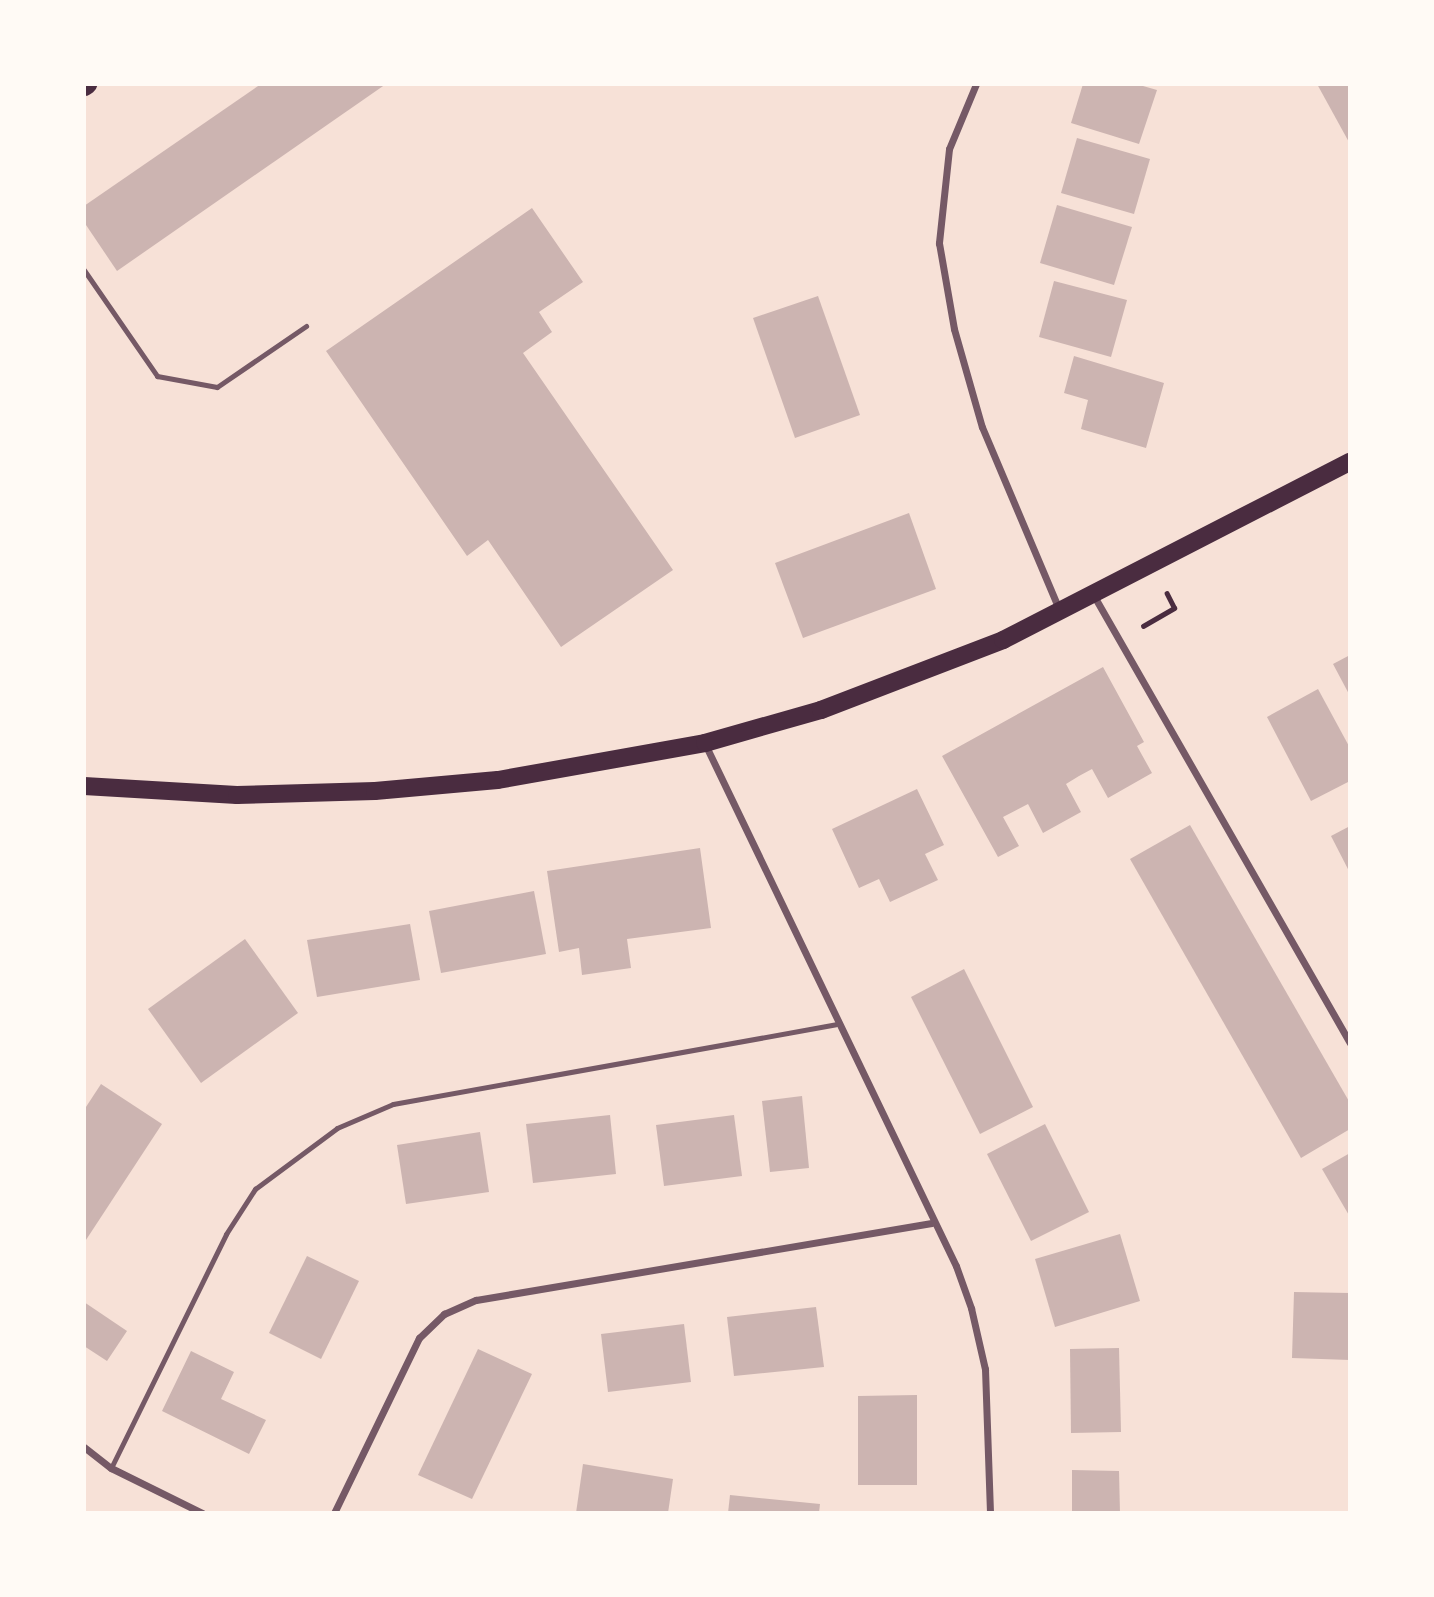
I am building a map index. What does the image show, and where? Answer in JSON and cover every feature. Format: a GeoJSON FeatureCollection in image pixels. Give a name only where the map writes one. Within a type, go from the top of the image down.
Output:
{"type":"FeatureCollection","features":[{"type":"Feature","properties":{"kind":"main road"},"geometry":{"type":"LineString","coordinates":[[84,786],[237,795],[375,792],[498,780],[705,743],[821,710],[945,663],[1061,613],[1350,462]]}},
{"type":"Feature","properties":{"kind":"street"},"geometry":{"type":"LineString","coordinates":[[975,84],[949,149],[939,243],[954,329],[982,427],[1061,613]]}},
{"type":"Feature","properties":{"kind":"street"},"geometry":{"type":"LineString","coordinates":[[1094,596],[1350,1043]]}},
{"type":"Feature","properties":{"kind":"street"},"geometry":{"type":"LineString","coordinates":[[705,743],[971,1308],[985,1369],[990,1513]]}},
{"type":"Feature","properties":{"kind":"street"},"geometry":{"type":"LineString","coordinates":[[334,1513],[419,1338],[444,1314],[476,1300],[932,1223]]}},
{"type":"Feature","properties":{"kind":"street"},"geometry":{"type":"LineString","coordinates":[[84,1447],[111,1468],[202,1513]]}},
{"type":"Feature","properties":{"kind":"lane"},"geometry":{"type":"LineString","coordinates":[[84,270],[157,376],[217,387],[306,326]]}},
{"type":"Feature","properties":{"kind":"lane"},"geometry":{"type":"LineString","coordinates":[[111,1468],[226,1234],[255,1189],[337,1128],[393,1104],[836,1024]]}},
{"type":"Feature","properties":{"kind":"building"},"geometry":{"type":"Polygon","coordinates":[[[261,84],[386,84],[117,271],[84,222],[84,206],[261,84]]]}},
{"type":"Feature","properties":{"kind":"building"},"geometry":{"type":"Polygon","coordinates":[[[1083,84],[1136,84],[1157,90],[1139,144],[1071,123],[1083,84]]]}},
{"type":"Feature","properties":{"kind":"building"},"geometry":{"type":"Polygon","coordinates":[[[1317,84],[1350,84],[1350,144],[1317,84]]]}},
{"type":"Feature","properties":{"kind":"building"},"geometry":{"type":"Polygon","coordinates":[[[1077,138],[1150,159],[1134,214],[1061,193],[1077,138]]]}},
{"type":"Feature","properties":{"kind":"building"},"geometry":{"type":"Polygon","coordinates":[[[1057,205],[1132,227],[1114,285],[1040,263],[1057,205]]]}},
{"type":"Feature","properties":{"kind":"building"},"geometry":{"type":"Polygon","coordinates":[[[532,208],[583,282],[539,312],[552,332],[523,353],[673,570],[561,647],[488,540],[467,556],[326,351],[532,208]]]}},
{"type":"Feature","properties":{"kind":"building"},"geometry":{"type":"Polygon","coordinates":[[[1054,281],[1127,300],[1111,357],[1039,337],[1054,281]]]}},
{"type":"Feature","properties":{"kind":"building"},"geometry":{"type":"Polygon","coordinates":[[[818,296],[860,415],[795,438],[753,318],[818,296]]]}},
{"type":"Feature","properties":{"kind":"building"},"geometry":{"type":"Polygon","coordinates":[[[1074,356],[1164,383],[1146,448],[1081,429],[1088,400],[1064,393],[1074,356]]]}},
{"type":"Feature","properties":{"kind":"building"},"geometry":{"type":"Polygon","coordinates":[[[909,513],[936,589],[803,638],[775,563],[909,513]]]}},
{"type":"Feature","properties":{"kind":"building"},"geometry":{"type":"Polygon","coordinates":[[[1350,655],[1350,696],[1333,664],[1350,655]]]}},
{"type":"Feature","properties":{"kind":"building"},"geometry":{"type":"Polygon","coordinates":[[[1103,667],[1144,742],[1137,746],[1152,773],[1108,798],[1092,769],[1079,776],[1066,784],[1081,812],[1043,833],[1028,804],[1003,817],[1019,846],[998,857],[942,756],[1103,667]]]}},
{"type":"Feature","properties":{"kind":"building"},"geometry":{"type":"Polygon","coordinates":[[[1318,689],[1350,748],[1350,781],[1311,801],[1267,717],[1318,689]]]}},
{"type":"Feature","properties":{"kind":"building"},"geometry":{"type":"Polygon","coordinates":[[[917,789],[944,845],[925,854],[938,880],[890,902],[879,879],[859,888],[832,829],[917,789]]]}},
{"type":"Feature","properties":{"kind":"building"},"geometry":{"type":"Polygon","coordinates":[[[1190,825],[1350,1103],[1350,1129],[1301,1158],[1130,859],[1190,825]]]}},
{"type":"Feature","properties":{"kind":"building"},"geometry":{"type":"Polygon","coordinates":[[[1350,826],[1350,873],[1331,836],[1350,826]]]}},
{"type":"Feature","properties":{"kind":"building"},"geometry":{"type":"Polygon","coordinates":[[[700,848],[711,928],[627,939],[631,968],[582,975],[579,948],[559,952],[547,871],[700,848]]]}},
{"type":"Feature","properties":{"kind":"building"},"geometry":{"type":"Polygon","coordinates":[[[534,891],[546,954],[441,973],[429,911],[534,891]]]}},
{"type":"Feature","properties":{"kind":"building"},"geometry":{"type":"Polygon","coordinates":[[[410,924],[420,980],[317,997],[307,940],[410,924]]]}},
{"type":"Feature","properties":{"kind":"building"},"geometry":{"type":"Polygon","coordinates":[[[245,939],[298,1013],[201,1083],[148,1009],[245,939]]]}},
{"type":"Feature","properties":{"kind":"building"},"geometry":{"type":"Polygon","coordinates":[[[964,969],[1033,1107],[980,1134],[911,997],[964,969]]]}},
{"type":"Feature","properties":{"kind":"building"},"geometry":{"type":"Polygon","coordinates":[[[101,1084],[162,1124],[84,1243],[84,1110],[101,1084]]]}},
{"type":"Feature","properties":{"kind":"building"},"geometry":{"type":"Polygon","coordinates":[[[802,1096],[809,1168],[770,1172],[762,1101],[802,1096]]]}},
{"type":"Feature","properties":{"kind":"building"},"geometry":{"type":"Polygon","coordinates":[[[610,1115],[616,1174],[533,1183],[526,1124],[610,1115]]]}},
{"type":"Feature","properties":{"kind":"building"},"geometry":{"type":"Polygon","coordinates":[[[734,1115],[742,1176],[664,1186],[656,1125],[734,1115]]]}},
{"type":"Feature","properties":{"kind":"building"},"geometry":{"type":"Polygon","coordinates":[[[1045,1124],[1089,1212],[1031,1241],[987,1154],[1045,1124]]]}},
{"type":"Feature","properties":{"kind":"building"},"geometry":{"type":"Polygon","coordinates":[[[480,1132],[489,1192],[406,1204],[397,1145],[480,1132]]]}},
{"type":"Feature","properties":{"kind":"building"},"geometry":{"type":"Polygon","coordinates":[[[1350,1153],[1350,1217],[1322,1169],[1350,1153]]]}},
{"type":"Feature","properties":{"kind":"building"},"geometry":{"type":"Polygon","coordinates":[[[1120,1234],[1140,1301],[1055,1327],[1035,1259],[1120,1234]]]}},
{"type":"Feature","properties":{"kind":"building"},"geometry":{"type":"Polygon","coordinates":[[[307,1256],[359,1281],[321,1359],[269,1333],[307,1256]]]}},
{"type":"Feature","properties":{"kind":"building"},"geometry":{"type":"Polygon","coordinates":[[[1294,1292],[1350,1293],[1350,1360],[1292,1358],[1294,1292]]]}},
{"type":"Feature","properties":{"kind":"building"},"geometry":{"type":"Polygon","coordinates":[[[84,1302],[127,1331],[107,1361],[84,1346],[84,1302]]]}},
{"type":"Feature","properties":{"kind":"building"},"geometry":{"type":"Polygon","coordinates":[[[816,1307],[824,1367],[734,1376],[727,1317],[816,1307]]]}},
{"type":"Feature","properties":{"kind":"building"},"geometry":{"type":"Polygon","coordinates":[[[684,1324],[691,1382],[608,1392],[601,1334],[684,1324]]]}},
{"type":"Feature","properties":{"kind":"building"},"geometry":{"type":"Polygon","coordinates":[[[1119,1348],[1121,1432],[1071,1433],[1070,1349],[1119,1348]]]}},
{"type":"Feature","properties":{"kind":"building"},"geometry":{"type":"Polygon","coordinates":[[[478,1349],[532,1374],[472,1499],[418,1475],[478,1349]]]}},
{"type":"Feature","properties":{"kind":"building"},"geometry":{"type":"Polygon","coordinates":[[[191,1351],[234,1372],[221,1399],[266,1420],[249,1454],[162,1411],[191,1351]]]}},
{"type":"Feature","properties":{"kind":"building"},"geometry":{"type":"Polygon","coordinates":[[[917,1395],[917,1485],[858,1485],[858,1396],[917,1395]]]}},
{"type":"Feature","properties":{"kind":"building"},"geometry":{"type":"Polygon","coordinates":[[[583,1464],[673,1479],[668,1513],[576,1513],[583,1464]]]}},
{"type":"Feature","properties":{"kind":"building"},"geometry":{"type":"Polygon","coordinates":[[[1072,1470],[1119,1471],[1120,1513],[1072,1513],[1072,1470]]]}},
{"type":"Feature","properties":{"kind":"building"},"geometry":{"type":"Polygon","coordinates":[[[730,1495],[820,1504],[819,1513],[728,1513],[730,1495]]]}}]}
